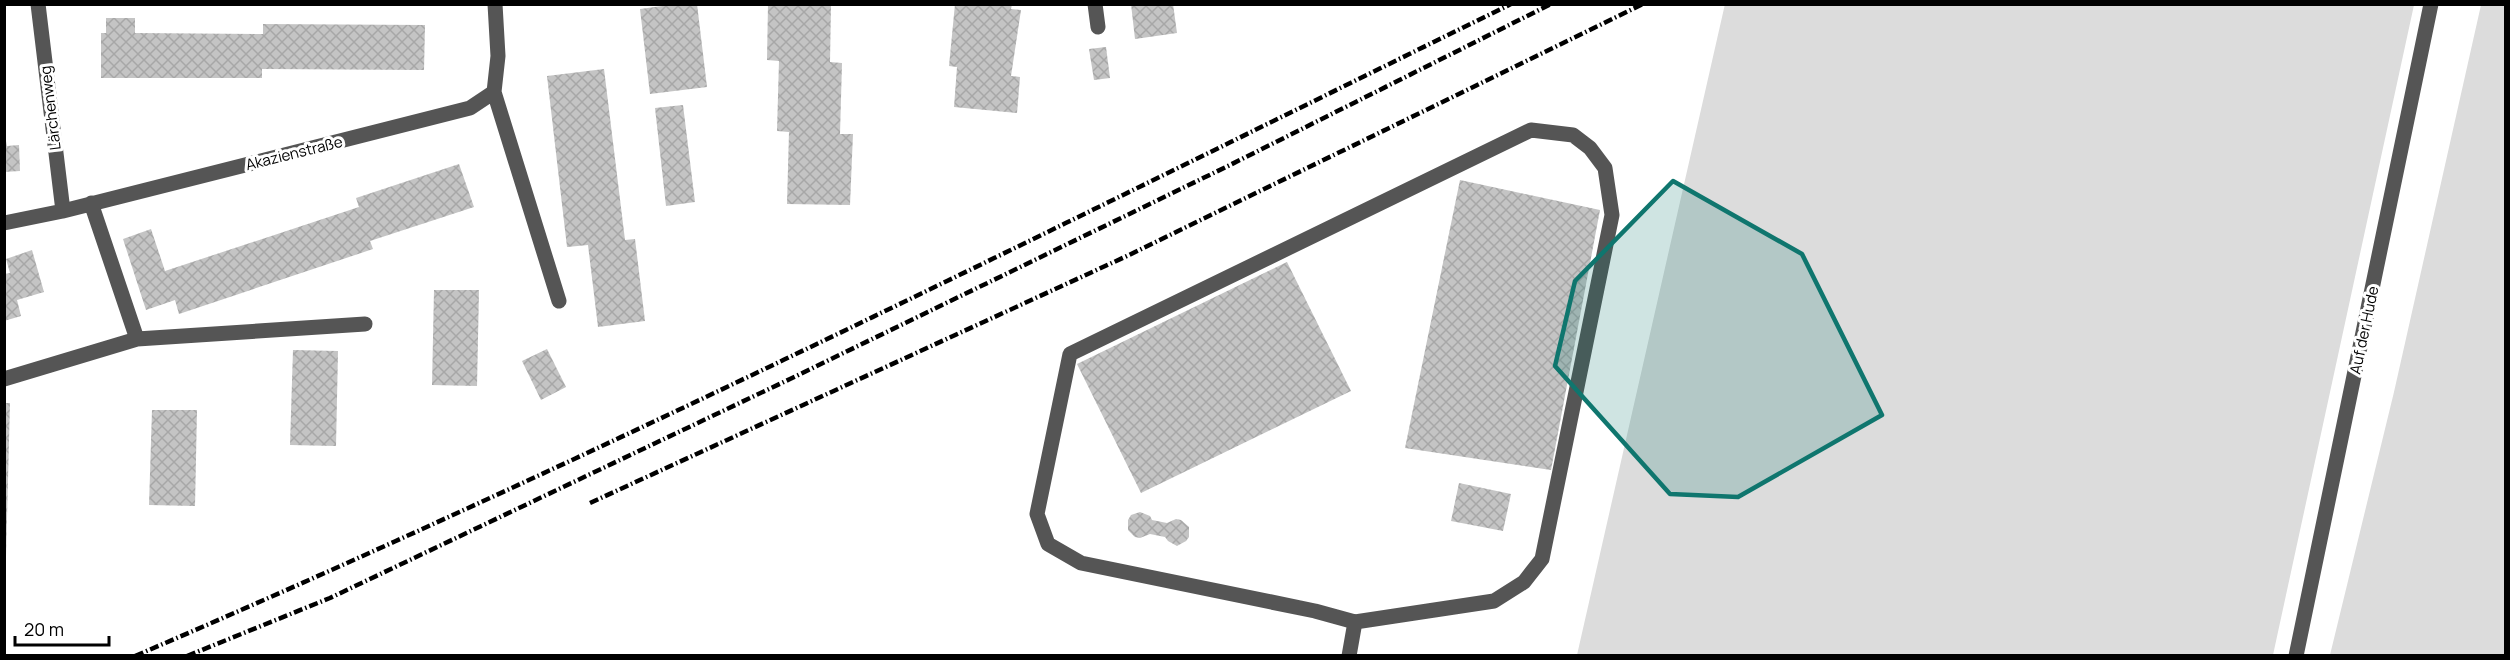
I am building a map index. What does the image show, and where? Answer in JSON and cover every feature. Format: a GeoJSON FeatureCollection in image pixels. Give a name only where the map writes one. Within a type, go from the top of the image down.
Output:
{"type":"FeatureCollection","features":[{"type":"Feature","properties":{"kind":"street","name":"Lärchenweg"},"geometry":{"type":"LineString","coordinates":[[38,4],[63,211]]}},
{"type":"Feature","properties":{"kind":"street"},"geometry":{"type":"LineString","coordinates":[[495,4],[498,56],[494,92],[559,301]]}},
{"type":"Feature","properties":{"kind":"street"},"geometry":{"type":"LineString","coordinates":[[1095,4],[1098,27]]}},
{"type":"Feature","properties":{"kind":"street","name":"Auf der Hude"},"geometry":{"type":"LineString","coordinates":[[2296,656],[2431,4]]}},
{"type":"Feature","properties":{"kind":"street","name":"Akazienstraße"},"geometry":{"type":"LineString","coordinates":[[4,223],[63,211],[470,108],[494,92]]}},
{"type":"Feature","properties":{"kind":"street"},"geometry":{"type":"LineString","coordinates":[[1531,130],[1573,135],[1590,148],[1605,168],[1612,215],[1542,559],[1524,582],[1494,601],[1355,622],[1315,610],[1082,563],[1048,544],[1037,514],[1070,354],[1531,130]]}},
{"type":"Feature","properties":{"kind":"street"},"geometry":{"type":"LineString","coordinates":[[91,203],[137,339]]}},
{"type":"Feature","properties":{"kind":"street"},"geometry":{"type":"LineString","coordinates":[[4,379],[137,339],[365,324]]}},
{"type":"Feature","properties":{"kind":"street"},"geometry":{"type":"LineString","coordinates":[[1349,656],[1355,622]]}},
{"type":"Feature","properties":{"kind":"highlighted area"},"geometry":{"type":"Polygon","coordinates":[[[1673,181],[1802,254],[1882,415],[1738,497],[1670,494],[1555,366],[1575,281],[1673,181]]]}},
{"type":"Feature","properties":{"kind":"shaded area"},"geometry":{"type":"Polygon","coordinates":[[[1725,4],[2414,5],[2273,655],[1577,655],[1725,4]]]}},
{"type":"Feature","properties":{"kind":"shaded area"},"geometry":{"type":"Polygon","coordinates":[[[2481,5],[2506,5],[2505,655],[2330,655],[2394,392],[2481,5]]]}},
{"type":"Feature","properties":{"kind":"building"},"geometry":{"type":"Polygon","coordinates":[[[697,4],[707,87],[650,94],[640,9],[697,4]]]}},
{"type":"Feature","properties":{"kind":"building"},"geometry":{"type":"Polygon","coordinates":[[[768,4],[831,4],[830,62],[842,63],[840,134],[853,134],[850,205],[787,204],[789,132],[777,131],[779,61],[767,60],[768,4]]]}},
{"type":"Feature","properties":{"kind":"building"},"geometry":{"type":"Polygon","coordinates":[[[955,4],[1012,4],[1011,9],[1021,10],[1011,76],[1020,77],[1017,113],[954,107],[957,67],[949,66],[955,4]]]}},
{"type":"Feature","properties":{"kind":"building"},"geometry":{"type":"Polygon","coordinates":[[[1131,4],[1173,4],[1177,33],[1135,39],[1131,4]]]}},
{"type":"Feature","properties":{"kind":"building"},"geometry":{"type":"Polygon","coordinates":[[[106,18],[135,18],[135,33],[263,34],[263,24],[425,25],[424,70],[262,69],[262,78],[101,78],[101,33],[106,33],[106,18]]]}},
{"type":"Feature","properties":{"kind":"building"},"geometry":{"type":"Polygon","coordinates":[[[1106,47],[1110,78],[1094,80],[1089,49],[1106,47]]]}},
{"type":"Feature","properties":{"kind":"building"},"geometry":{"type":"Polygon","coordinates":[[[604,69],[625,240],[635,239],[645,321],[598,327],[588,245],[567,247],[547,76],[604,69]]]}},
{"type":"Feature","properties":{"kind":"building"},"geometry":{"type":"Polygon","coordinates":[[[683,105],[695,202],[666,206],[655,108],[683,105]]]}},
{"type":"Feature","properties":{"kind":"building"},"geometry":{"type":"Polygon","coordinates":[[[4,131],[7,146],[19,145],[20,171],[4,172],[4,131]]]}},
{"type":"Feature","properties":{"kind":"building"},"geometry":{"type":"Polygon","coordinates":[[[459,164],[474,207],[370,241],[373,249],[179,314],[175,300],[146,310],[123,239],[151,229],[165,271],[359,207],[356,198],[459,164]]]}},
{"type":"Feature","properties":{"kind":"building"},"geometry":{"type":"Polygon","coordinates":[[[1460,180],[1600,210],[1551,470],[1405,448],[1460,180]]]}},
{"type":"Feature","properties":{"kind":"building"},"geometry":{"type":"Polygon","coordinates":[[[32,250],[44,292],[17,300],[21,316],[4,321],[4,274],[10,273],[6,259],[32,250]]]}},
{"type":"Feature","properties":{"kind":"building"},"geometry":{"type":"Polygon","coordinates":[[[1287,262],[1351,391],[1141,493],[1077,364],[1287,262]]]}},
{"type":"Feature","properties":{"kind":"building"},"geometry":{"type":"Polygon","coordinates":[[[434,290],[479,290],[477,386],[432,385],[434,290]]]}},
{"type":"Feature","properties":{"kind":"building"},"geometry":{"type":"Polygon","coordinates":[[[547,349],[566,387],[541,400],[522,361],[547,349]]]}},
{"type":"Feature","properties":{"kind":"building"},"geometry":{"type":"Polygon","coordinates":[[[293,350],[338,351],[336,446],[290,445],[293,350]]]}},
{"type":"Feature","properties":{"kind":"building"},"geometry":{"type":"Polygon","coordinates":[[[4,403],[10,403],[6,557],[4,557],[4,403]]]}},
{"type":"Feature","properties":{"kind":"building"},"geometry":{"type":"Polygon","coordinates":[[[152,410],[197,410],[195,506],[149,505],[152,410]]]}},
{"type":"Feature","properties":{"kind":"building"},"geometry":{"type":"Polygon","coordinates":[[[1459,483],[1511,494],[1503,531],[1451,521],[1459,483]]]}},
{"type":"Feature","properties":{"kind":"building"},"geometry":{"type":"Polygon","coordinates":[[[1140,512],[1150,516],[1152,520],[1167,523],[1176,519],[1181,520],[1189,527],[1189,537],[1177,546],[1165,537],[1150,534],[1140,538],[1135,537],[1128,530],[1128,520],[1131,515],[1140,512]]]}},
{"type":"Feature","properties":{"kind":"railway"},"geometry":{"type":"LineString","coordinates":[[135,656],[310,580],[655,421],[998,256],[1511,4]]}},
{"type":"Feature","properties":{"kind":"railway"},"geometry":{"type":"LineString","coordinates":[[187,656],[330,598],[790,379],[1230,165],[1551,4]]}},
{"type":"Feature","properties":{"kind":"railway"},"geometry":{"type":"LineString","coordinates":[[590,503],[1127,256],[1643,4]]}}]}
